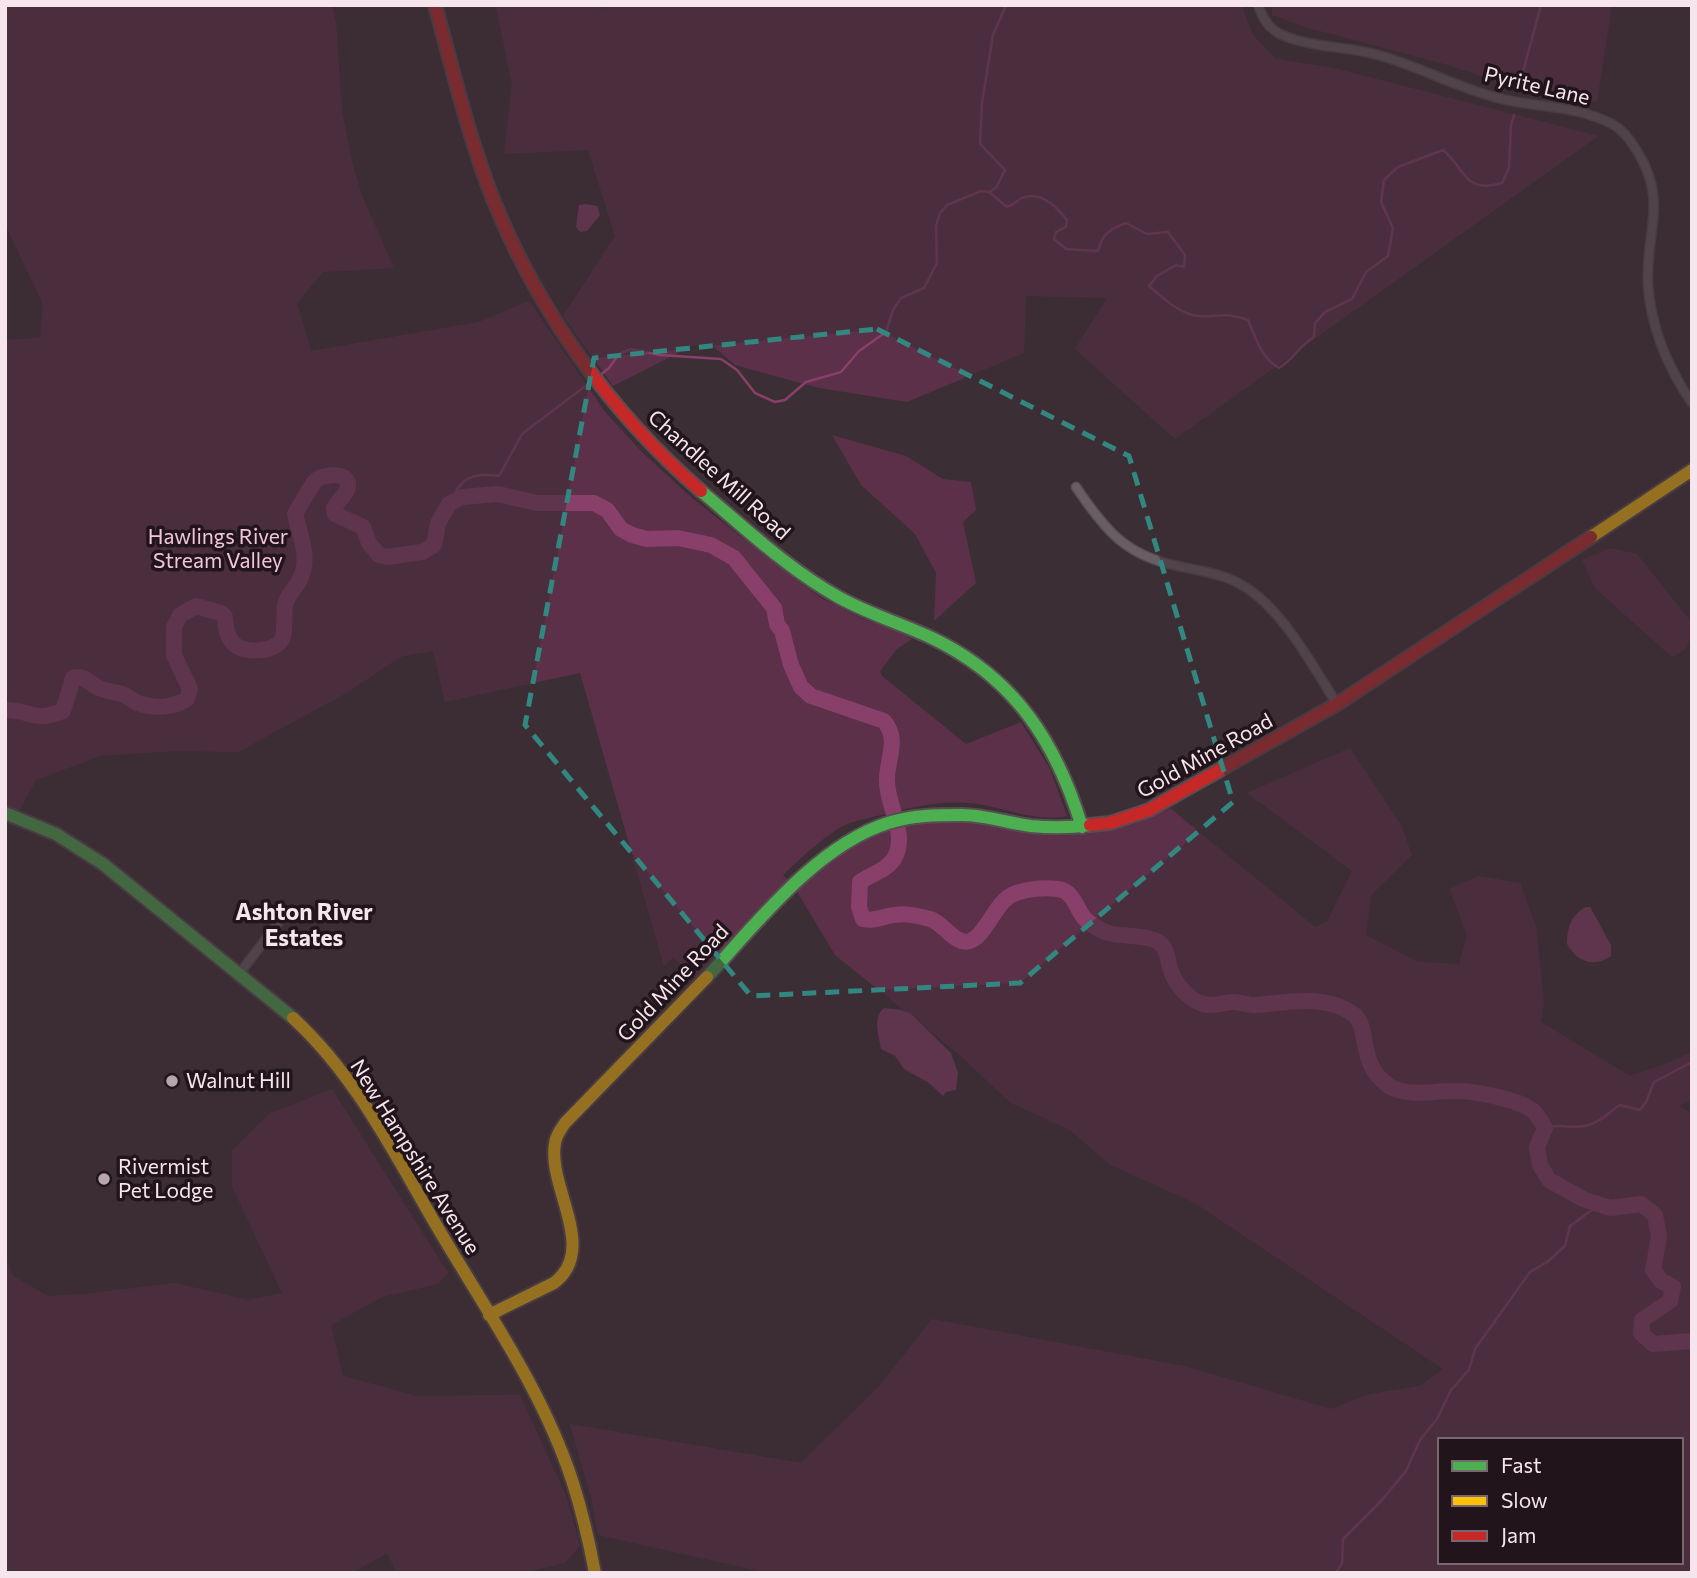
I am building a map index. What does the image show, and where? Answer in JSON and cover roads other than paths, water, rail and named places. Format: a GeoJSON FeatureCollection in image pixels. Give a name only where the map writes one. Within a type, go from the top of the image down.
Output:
{"type":"FeatureCollection","features":[{"type":"Feature","properties":{"kind":"street","name":"Chandlee Mill Road"},"geometry":{"type":"LineString","coordinates":[[435,5],[466,117],[494,200],[540,296],[601,386],[669,462],[796,569],[838,597],[947,645],[980,666],[1002,685],[1028,712],[1052,747],[1071,787],[1082,827]]}},
{"type":"Feature","properties":{"kind":"street","name":"Pyrite Lane"},"geometry":{"type":"LineString","coordinates":[[1258,5],[1263,19],[1277,33],[1302,42],[1381,56],[1482,94],[1573,110],[1614,125],[1634,146],[1652,182],[1655,197],[1648,284],[1652,316],[1664,353],[1692,403]]}},
{"type":"Feature","properties":{"kind":"street","name":"Gold Mine Road"},"geometry":{"type":"LineString","coordinates":[[489,1315],[554,1283],[563,1275],[569,1264],[572,1251],[569,1225],[554,1152],[557,1136],[565,1123],[794,885],[845,844],[887,823],[909,817],[952,813],[1032,827],[1082,827],[1110,823],[1149,810],[1337,704],[1692,470]]}},
{"type":"Feature","properties":{"kind":"street"},"geometry":{"type":"LineString","coordinates":[[1076,487],[1106,529],[1133,551],[1161,563],[1219,575],[1239,583],[1256,595],[1285,626],[1337,704]]}},
{"type":"Feature","properties":{"kind":"street","name":"New Hampshire Avenue"},"geometry":{"type":"LineString","coordinates":[[5,813],[36,824],[82,851],[239,974],[301,1026],[327,1053],[380,1130],[539,1401],[566,1459],[584,1517],[595,1573]]}},
{"type":"Feature","properties":{"kind":"street"},"geometry":{"type":"LineString","coordinates":[[239,974],[285,914]]}},
{"type":"Feature","properties":{"kind":"waterway"},"geometry":{"type":"LineString","coordinates":[[989,192],[996,188],[1005,170],[980,144],[982,103],[993,35],[1006,5]]}},
{"type":"Feature","properties":{"kind":"waterway"},"geometry":{"type":"LineString","coordinates":[[1519,87],[1541,5]]}},
{"type":"Feature","properties":{"kind":"waterway"},"geometry":{"type":"LineString","coordinates":[[598,377],[619,354],[631,349],[660,355],[721,359],[737,370],[755,393],[775,402],[785,400],[806,382],[841,372],[859,351],[886,332],[893,310],[901,298],[924,288],[937,263],[936,226],[940,213],[947,205],[981,191],[989,192],[1007,207],[1029,196],[1048,201],[1067,220],[1066,227],[1056,232],[1054,239],[1066,249],[1098,251],[1108,233],[1126,223],[1147,234],[1168,232],[1185,255],[1184,267],[1176,265],[1157,276],[1149,286],[1174,307],[1186,313],[1224,315],[1248,320],[1263,353],[1279,368],[1314,337],[1315,323],[1325,312],[1352,299],[1366,272],[1388,256],[1393,228],[1381,202],[1384,180],[1398,167],[1443,150],[1472,182],[1489,186],[1502,183],[1509,168],[1514,115]]}},
{"type":"Feature","properties":{"kind":"waterway"},"geometry":{"type":"LineString","coordinates":[[449,504],[458,488],[468,479],[481,475],[499,476],[522,434],[592,381]]}},
{"type":"Feature","properties":{"kind":"waterway"},"geometry":{"type":"LineString","coordinates":[[5,710],[38,716],[63,711],[73,678],[77,677],[86,679],[100,689],[124,695],[144,705],[163,707],[182,702],[187,699],[190,689],[174,655],[174,627],[180,615],[196,606],[221,613],[225,617],[229,637],[237,647],[258,650],[278,644],[283,635],[286,602],[298,583],[304,566],[304,548],[295,514],[315,481],[325,476],[337,475],[346,479],[348,484],[347,490],[334,508],[335,514],[363,527],[369,543],[379,555],[387,557],[422,552],[434,545],[438,523],[449,504],[462,497],[498,494],[537,503],[594,503],[607,510],[621,529],[632,535],[647,539],[678,538],[711,545],[734,558],[774,608],[791,665],[801,687],[811,696],[884,721],[891,735],[887,787],[898,828],[898,847],[895,857],[888,865],[860,882],[859,907],[863,919],[898,914],[930,919],[965,942],[980,934],[1001,904],[1012,895],[1032,889],[1058,889],[1068,893],[1085,919],[1101,930],[1158,942],[1165,949],[1178,985],[1190,997],[1203,1004],[1234,1002],[1252,1005],[1318,1001],[1342,1008],[1358,1020],[1372,1067],[1389,1086],[1413,1093],[1474,1092],[1529,1108],[1545,1128],[1537,1147],[1540,1165],[1549,1180],[1583,1199],[1610,1208],[1641,1204],[1655,1215],[1659,1236],[1653,1270],[1661,1281],[1673,1287],[1670,1301],[1642,1320],[1641,1333],[1653,1344],[1692,1341]]}},
{"type":"Feature","properties":{"kind":"waterway"},"geometry":{"type":"LineString","coordinates":[[1545,1128],[1590,1125],[1620,1105],[1640,1110],[1654,1082],[1692,1062]]}},
{"type":"Feature","properties":{"kind":"waterway"},"geometry":{"type":"LineString","coordinates":[[1336,1573],[1342,1563],[1343,1539],[1406,1471],[1420,1440],[1437,1419],[1451,1390],[1469,1370],[1475,1349],[1530,1272],[1547,1262],[1565,1246],[1570,1226],[1599,1205]]}},
{"type":"Feature","properties":{"kind":"place","name":"Walnut Hill"},"geometry":{"type":"Point","coordinates":[172,1081]}},
{"type":"Feature","properties":{"kind":"place","name":"Rivermist Pet Lodge"},"geometry":{"type":"Point","coordinates":[104,1179]}},
{"type":"Feature","properties":{"kind":"district","name":"Ashton River Estates"},"geometry":{"type":"Point","coordinates":[304,925]}},
{"type":"Feature","properties":{"kind":"park label","name":"Hawlings River Stream Valley"},"geometry":{"type":"Point","coordinates":[218,549]}}]}
